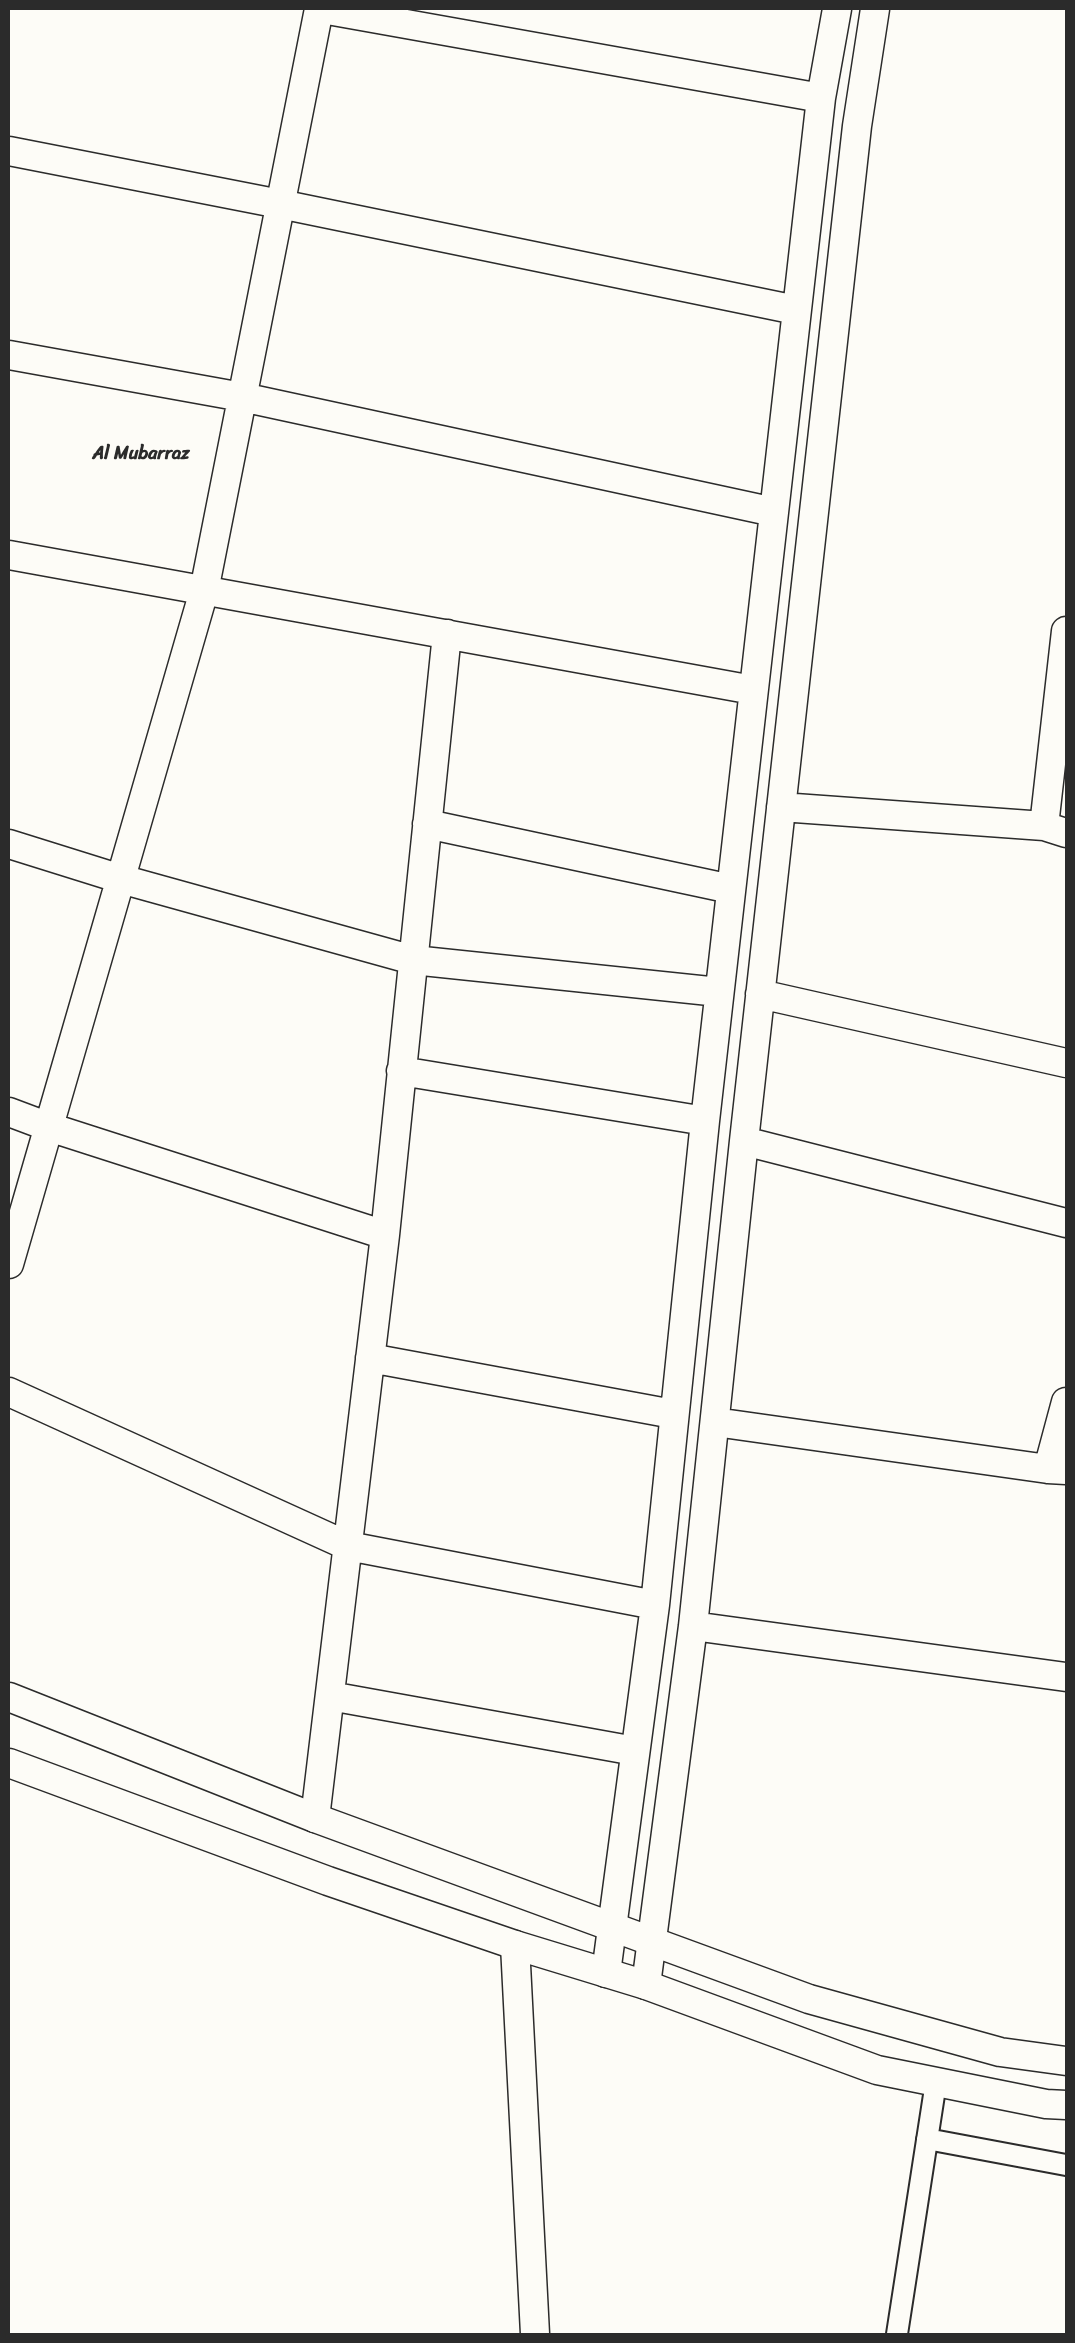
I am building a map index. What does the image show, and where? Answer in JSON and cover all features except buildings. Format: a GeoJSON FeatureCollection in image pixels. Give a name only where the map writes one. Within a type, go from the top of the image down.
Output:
{"type":"FeatureCollection","features":[{"type":"Feature","properties":{"kind":"street"},"geometry":{"type":"LineString","coordinates":[[9,1264],[204,591],[320,9],[821,98]]}},
{"type":"Feature","properties":{"kind":"street"},"geometry":{"type":"LineString","coordinates":[[606,1973],[655,1605],[673,1414],[705,1120],[796,310],[821,98],[837,9]]}},
{"type":"Feature","properties":{"kind":"street"},"geometry":{"type":"LineString","coordinates":[[646,1985],[692,1626],[760,994],[857,126],[875,9]]}},
{"type":"Feature","properties":{"kind":"street"},"geometry":{"type":"LineString","coordinates":[[9,152],[280,204],[796,310]]}},
{"type":"Feature","properties":{"kind":"street"},"geometry":{"type":"LineString","coordinates":[[9,356],[242,396],[774,512]]}},
{"type":"Feature","properties":{"kind":"street"},"geometry":{"type":"LineString","coordinates":[[9,555],[753,690]]}},
{"type":"Feature","properties":{"kind":"street"},"geometry":{"type":"LineString","coordinates":[[782,807],[1055,830],[1066,631]]}},
{"type":"Feature","properties":{"kind":"street"},"geometry":{"type":"LineString","coordinates":[[314,1818],[385,1235],[447,634]]}},
{"type":"Feature","properties":{"kind":"street"},"geometry":{"type":"LineString","coordinates":[[427,824],[731,889]]}},
{"type":"Feature","properties":{"kind":"street"},"geometry":{"type":"LineString","coordinates":[[9,844],[121,879],[413,960],[719,992]]}},
{"type":"Feature","properties":{"kind":"street"},"geometry":{"type":"LineString","coordinates":[[760,994],[1066,1063]]}},
{"type":"Feature","properties":{"kind":"street"},"geometry":{"type":"LineString","coordinates":[[401,1071],[705,1120]]}},
{"type":"Feature","properties":{"kind":"street"},"geometry":{"type":"LineString","coordinates":[[9,1112],[48,1127],[385,1235]]}},
{"type":"Feature","properties":{"kind":"street"},"geometry":{"type":"LineString","coordinates":[[744,1141],[1066,1223]]}},
{"type":"Feature","properties":{"kind":"street"},"geometry":{"type":"LineString","coordinates":[[370,1358],[673,1414]]}},
{"type":"Feature","properties":{"kind":"street"},"geometry":{"type":"LineString","coordinates":[[9,1392],[348,1546],[655,1605]]}},
{"type":"Feature","properties":{"kind":"street"},"geometry":{"type":"LineString","coordinates":[[715,1422],[1057,1470],[1066,1402]]}},
{"type":"Feature","properties":{"kind":"street"},"geometry":{"type":"LineString","coordinates":[[692,1626],[1066,1677]]}},
{"type":"Feature","properties":{"kind":"street"},"geometry":{"type":"LineString","coordinates":[[330,1696],[636,1751]]}},
{"type":"Feature","properties":{"kind":"street"},"geometry":{"type":"LineString","coordinates":[[9,1697],[314,1818],[808,1999],[1000,2052],[1066,2061]]}},
{"type":"Feature","properties":{"kind":"street"},"geometry":{"type":"LineString","coordinates":[[9,1762],[328,1882],[515,1945],[646,1985],[877,2070],[1046,2104],[1066,2105]]}},
{"type":"Feature","properties":{"kind":"street"},"geometry":{"type":"LineString","coordinates":[[515,1945],[534,2334]]}},
{"type":"Feature","properties":{"kind":"lane"},"geometry":{"type":"LineString","coordinates":[[897,2334],[936,2082]]}},
{"type":"Feature","properties":{"kind":"lane"},"geometry":{"type":"LineString","coordinates":[[927,2139],[1066,2165]]}},
{"type":"Feature","properties":{"kind":"district","name":"Al Mubarraz"},"geometry":{"type":"Point","coordinates":[141,454]}}]}
